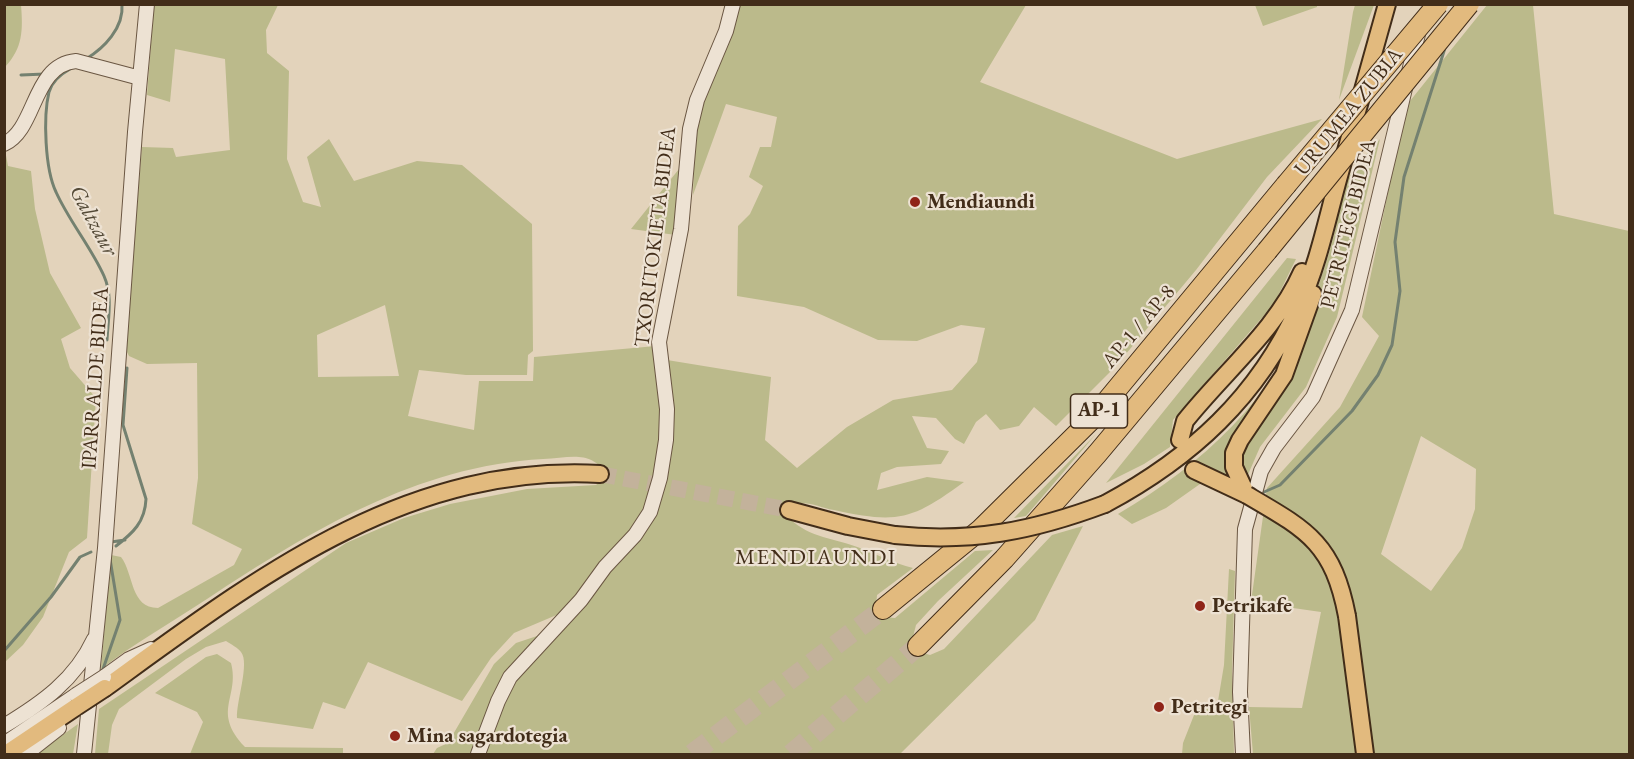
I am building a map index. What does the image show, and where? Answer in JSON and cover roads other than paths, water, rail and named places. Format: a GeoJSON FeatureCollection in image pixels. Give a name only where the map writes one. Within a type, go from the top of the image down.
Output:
{"type":"FeatureCollection","features":[{"type":"Feature","properties":{"kind":"highway","name":"URUMEA ZUBIA"},"geometry":{"type":"LineString","coordinates":[[1286,185],[1438,4]]}},
{"type":"Feature","properties":{"kind":"highway","name":"URUMEA ZUBIA"},"geometry":{"type":"LineString","coordinates":[[918,646],[1004,559],[1097,454],[1469,4]]}},
{"type":"Feature","properties":{"kind":"highway","name":"AP-1 / AP-8"},"geometry":{"type":"LineString","coordinates":[[883,609],[980,530],[1092,419],[1286,185]]}},
{"type":"Feature","properties":{"kind":"main road"},"geometry":{"type":"LineString","coordinates":[[789,510],[848,526],[895,535],[933,539],[994,535],[1056,522],[1105,504],[1145,482],[1182,457],[1234,407],[1279,346],[1300,305],[1315,263],[1387,4]]}},
{"type":"Feature","properties":{"kind":"main road"},"geometry":{"type":"LineString","coordinates":[[1180,440],[1185,421],[1287,301],[1304,266],[1313,239],[1329,211]]}},
{"type":"Feature","properties":{"kind":"main road"},"geometry":{"type":"LineString","coordinates":[[1247,495],[1234,467],[1234,453],[1240,440],[1273,394],[1293,355],[1317,283],[1315,263]]}},
{"type":"Feature","properties":{"kind":"main road"},"geometry":{"type":"LineString","coordinates":[[1194,470],[1247,495],[1291,520],[1317,542],[1337,575],[1347,616],[1365,754]]}},
{"type":"Feature","properties":{"kind":"main road"},"geometry":{"type":"LineString","coordinates":[[6,754],[80,704],[91,675],[167,643],[253,584],[313,546],[350,527],[423,499],[513,479],[554,474],[600,474]]}},
{"type":"Feature","properties":{"kind":"street","name":"IPARRALDE BIDEA"},"geometry":{"type":"LineString","coordinates":[[98,611],[147,4]]}},
{"type":"Feature","properties":{"kind":"street","name":"TXORITOKIETA BIDEA"},"geometry":{"type":"LineString","coordinates":[[478,754],[498,701],[510,677],[635,535],[650,512],[660,478],[667,409],[659,342],[681,229],[690,129],[697,100],[726,31],[733,4]]}},
{"type":"Feature","properties":{"kind":"street","name":"PETRITEGI BIDEA"},"geometry":{"type":"LineString","coordinates":[[1243,754],[1240,692],[1245,529],[1262,471],[1274,448],[1313,397],[1352,310],[1425,4]]}},
{"type":"Feature","properties":{"kind":"street"},"geometry":{"type":"LineString","coordinates":[[4,144],[18,134],[53,71],[68,62],[83,62],[140,78]]}},
{"type":"Feature","properties":{"kind":"street"},"geometry":{"type":"LineString","coordinates":[[41,701],[229,606],[253,584]]}},
{"type":"Feature","properties":{"kind":"street"},"geometry":{"type":"LineString","coordinates":[[84,754],[80,704],[91,675],[98,611]]}},
{"type":"Feature","properties":{"kind":"street"},"geometry":{"type":"LineString","coordinates":[[91,675],[86,644],[98,611]]}},
{"type":"Feature","properties":{"kind":"street"},"geometry":{"type":"LineString","coordinates":[[4,726],[67,681],[91,675]]}},
{"type":"Feature","properties":{"kind":"street"},"geometry":{"type":"LineString","coordinates":[[67,681],[87,684]]}},
{"type":"Feature","properties":{"kind":"street"},"geometry":{"type":"LineString","coordinates":[[4,744],[80,704]]}},
{"type":"Feature","properties":{"kind":"street"},"geometry":{"type":"LineString","coordinates":[[26,754],[80,704]]}},
{"type":"Feature","properties":{"kind":"waterway","name":"Galtzaur"},"geometry":{"type":"LineString","coordinates":[[86,59],[112,36],[120,21],[122,4]]}},
{"type":"Feature","properties":{"kind":"waterway"},"geometry":{"type":"LineString","coordinates":[[1264,492],[1280,485],[1352,411],[1378,375],[1392,345],[1400,291],[1395,242],[1404,177],[1445,48]]}},
{"type":"Feature","properties":{"kind":"waterway","name":"Galtzaur"},"geometry":{"type":"LineString","coordinates":[[70,69],[57,78],[49,92],[46,115],[47,157],[56,192],[99,265],[107,284],[109,308],[107,340]]}},
{"type":"Feature","properties":{"kind":"waterway"},"geometry":{"type":"LineString","coordinates":[[21,75],[45,74]]}},
{"type":"Feature","properties":{"kind":"waterway","name":"Galtzaur"},"geometry":{"type":"LineString","coordinates":[[116,546],[141,521],[146,499],[123,425],[127,368]]}},
{"type":"Feature","properties":{"kind":"waterway"},"geometry":{"type":"LineString","coordinates":[[111,542],[125,540]]}},
{"type":"Feature","properties":{"kind":"waterway"},"geometry":{"type":"LineString","coordinates":[[4,651],[51,597],[80,557],[91,552]]}},
{"type":"Feature","properties":{"kind":"waterway"},"geometry":{"type":"LineString","coordinates":[[102,672],[120,620],[110,559]]}},
{"type":"Feature","properties":{"kind":"tunnel"},"geometry":{"type":"LineString","coordinates":[[600,474],[789,510]]}},
{"type":"Feature","properties":{"kind":"tunnel"},"geometry":{"type":"LineString","coordinates":[[692,754],[883,609]]}},
{"type":"Feature","properties":{"kind":"tunnel"},"geometry":{"type":"LineString","coordinates":[[791,754],[918,646]]}},
{"type":"Feature","properties":{"kind":"place","name":"Mendiaundi"},"geometry":{"type":"Point","coordinates":[915,202]}},
{"type":"Feature","properties":{"kind":"place","name":"Petrikafe"},"geometry":{"type":"Point","coordinates":[1200,606]}},
{"type":"Feature","properties":{"kind":"place","name":"Petritegi"},"geometry":{"type":"Point","coordinates":[1159,707]}},
{"type":"Feature","properties":{"kind":"place","name":"Mina sagardotegia"},"geometry":{"type":"Point","coordinates":[395,736]}},
{"type":"Feature","properties":{"kind":"district","name":"MENDIAUNDI"},"geometry":{"type":"Point","coordinates":[816,558]}}]}
